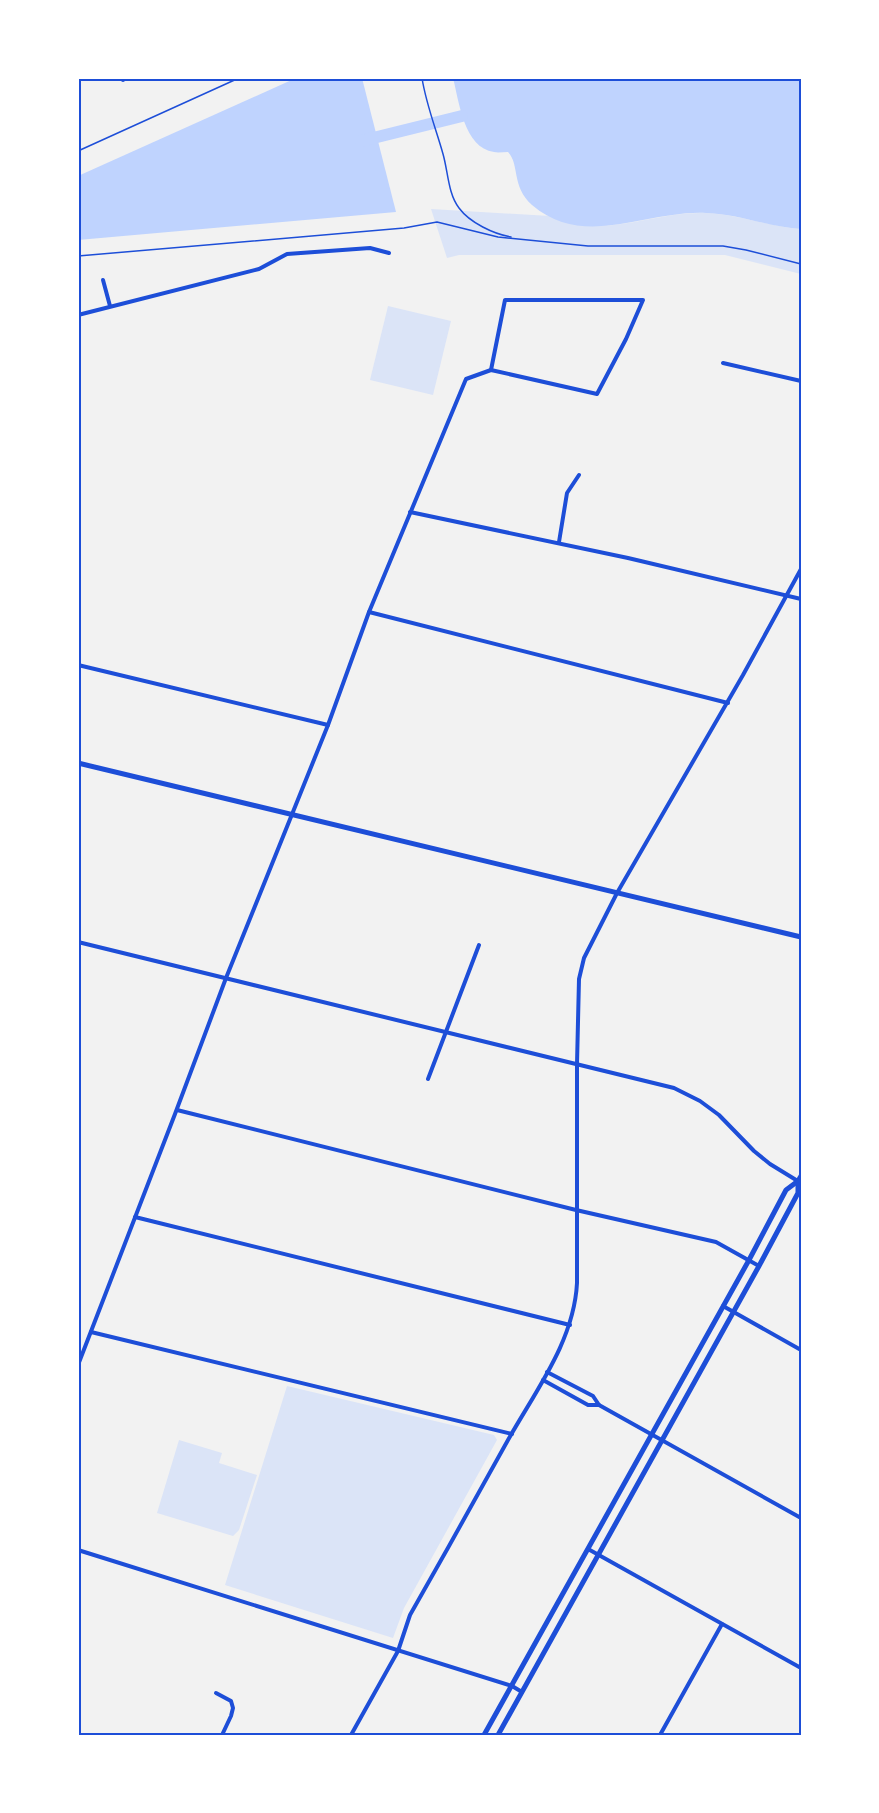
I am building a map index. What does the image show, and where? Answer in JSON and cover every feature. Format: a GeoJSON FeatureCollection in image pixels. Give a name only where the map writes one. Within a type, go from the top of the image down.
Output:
{"type":"FeatureCollection","features":[{"type":"Feature","properties":{"kind":"main road"},"geometry":{"type":"LineString","coordinates":[[78,763],[801,937]]}},
{"type":"Feature","properties":{"kind":"main road"},"geometry":{"type":"LineString","coordinates":[[484,1735],[786,1190],[800,1180]]}},
{"type":"Feature","properties":{"kind":"main road"},"geometry":{"type":"LineString","coordinates":[[498,1735],[759,1266],[798,1193],[800,1180]]}},
{"type":"Feature","properties":{"kind":"street"},"geometry":{"type":"LineString","coordinates":[[78,315],[259,268],[287,254],[370,248],[389,253]]}},
{"type":"Feature","properties":{"kind":"street"},"geometry":{"type":"LineString","coordinates":[[103,280],[110,306]]}},
{"type":"Feature","properties":{"kind":"street"},"geometry":{"type":"LineString","coordinates":[[78,1365],[226,978],[328,725],[369,612],[466,379],[491,370],[597,394],[626,339],[643,300],[505,300],[491,370]]}},
{"type":"Feature","properties":{"kind":"street"},"geometry":{"type":"LineString","coordinates":[[723,363],[801,381]]}},
{"type":"Feature","properties":{"kind":"street"},"geometry":{"type":"LineString","coordinates":[[559,542],[567,493],[579,475]]}},
{"type":"Feature","properties":{"kind":"street"},"geometry":{"type":"LineString","coordinates":[[410,512],[559,542],[801,599]]}},
{"type":"Feature","properties":{"kind":"street"},"geometry":{"type":"LineString","coordinates":[[351,1735],[398,1651],[411,1615],[543,1380],[570,1324],[576,1303],[577,1064],[579,979],[584,958],[617,893],[728,703],[801,569]]}},
{"type":"Feature","properties":{"kind":"street"},"geometry":{"type":"LineString","coordinates":[[369,612],[728,703]]}},
{"type":"Feature","properties":{"kind":"street"},"geometry":{"type":"LineString","coordinates":[[78,665],[328,725]]}},
{"type":"Feature","properties":{"kind":"street"},"geometry":{"type":"LineString","coordinates":[[78,942],[674,1088],[700,1101],[719,1115],[770,1164],[800,1180]]}},
{"type":"Feature","properties":{"kind":"street"},"geometry":{"type":"LineString","coordinates":[[428,1079],[479,945]]}},
{"type":"Feature","properties":{"kind":"street"},"geometry":{"type":"LineString","coordinates":[[177,1110],[576,1210],[716,1242],[759,1266]]}},
{"type":"Feature","properties":{"kind":"street"},"geometry":{"type":"LineString","coordinates":[[135,1218],[570,1324]]}},
{"type":"Feature","properties":{"kind":"street"},"geometry":{"type":"LineString","coordinates":[[723,1306],[801,1350]]}},
{"type":"Feature","properties":{"kind":"street"},"geometry":{"type":"LineString","coordinates":[[91,1332],[512,1434]]}},
{"type":"Feature","properties":{"kind":"street"},"geometry":{"type":"LineString","coordinates":[[547,1372],[593,1396],[599,1405],[801,1518]]}},
{"type":"Feature","properties":{"kind":"street"},"geometry":{"type":"LineString","coordinates":[[543,1380],[588,1405],[599,1405]]}},
{"type":"Feature","properties":{"kind":"street"},"geometry":{"type":"LineString","coordinates":[[588,1549],[801,1668]]}},
{"type":"Feature","properties":{"kind":"street"},"geometry":{"type":"LineString","coordinates":[[78,1550],[512,1686],[522,1692]]}},
{"type":"Feature","properties":{"kind":"street"},"geometry":{"type":"LineString","coordinates":[[660,1735],[722,1624]]}},
{"type":"Feature","properties":{"kind":"street"},"geometry":{"type":"LineString","coordinates":[[216,1693],[231,1701],[233,1708],[222,1735]]}},
{"type":"Feature","properties":{"kind":"path"},"geometry":{"type":"LineString","coordinates":[[78,151],[239,78]]}},
{"type":"Feature","properties":{"kind":"path"},"geometry":{"type":"LineString","coordinates":[[422,78],[424,92],[458,207],[491,232],[515,238]]}},
{"type":"Feature","properties":{"kind":"path"},"geometry":{"type":"LineString","coordinates":[[78,256],[441,223],[452,224],[489,236],[588,246],[723,246],[801,264]]}},
{"type":"Feature","properties":{"kind":"shaded area"},"geometry":{"type":"Polygon","coordinates":[[[431,209],[550,216],[570,223],[589,226],[608,226],[685,214],[705,213],[729,216],[801,229],[801,274],[725,255],[459,255],[447,258],[431,209]]]}},
{"type":"Feature","properties":{"kind":"shaded area"},"geometry":{"type":"Polygon","coordinates":[[[388,306],[451,321],[433,395],[370,380],[388,306]]]}},
{"type":"Feature","properties":{"kind":"shaded area"},"geometry":{"type":"Polygon","coordinates":[[[287,1386],[494,1435],[497,1440],[404,1608],[393,1638],[225,1585],[287,1386]]]}},
{"type":"Feature","properties":{"kind":"shaded area"},"geometry":{"type":"Polygon","coordinates":[[[179,1440],[222,1453],[219,1463],[257,1475],[239,1530],[233,1536],[157,1513],[179,1440]]]}},
{"type":"Feature","properties":{"kind":"water"},"geometry":{"type":"Polygon","coordinates":[[[296,78],[362,78],[396,212],[78,240],[78,176],[296,78]]]}},
{"type":"Feature","properties":{"kind":"water"},"geometry":{"type":"Polygon","coordinates":[[[453,78],[801,78],[801,229],[706,213],[683,214],[595,227],[573,225],[552,218],[525,198],[518,183],[512,157],[508,152],[484,149],[469,133],[453,78]]]}},
{"type":"Feature","properties":{"kind":"waterway"},"geometry":{"type":"LineString","coordinates":[[361,141],[462,116]]}}]}
